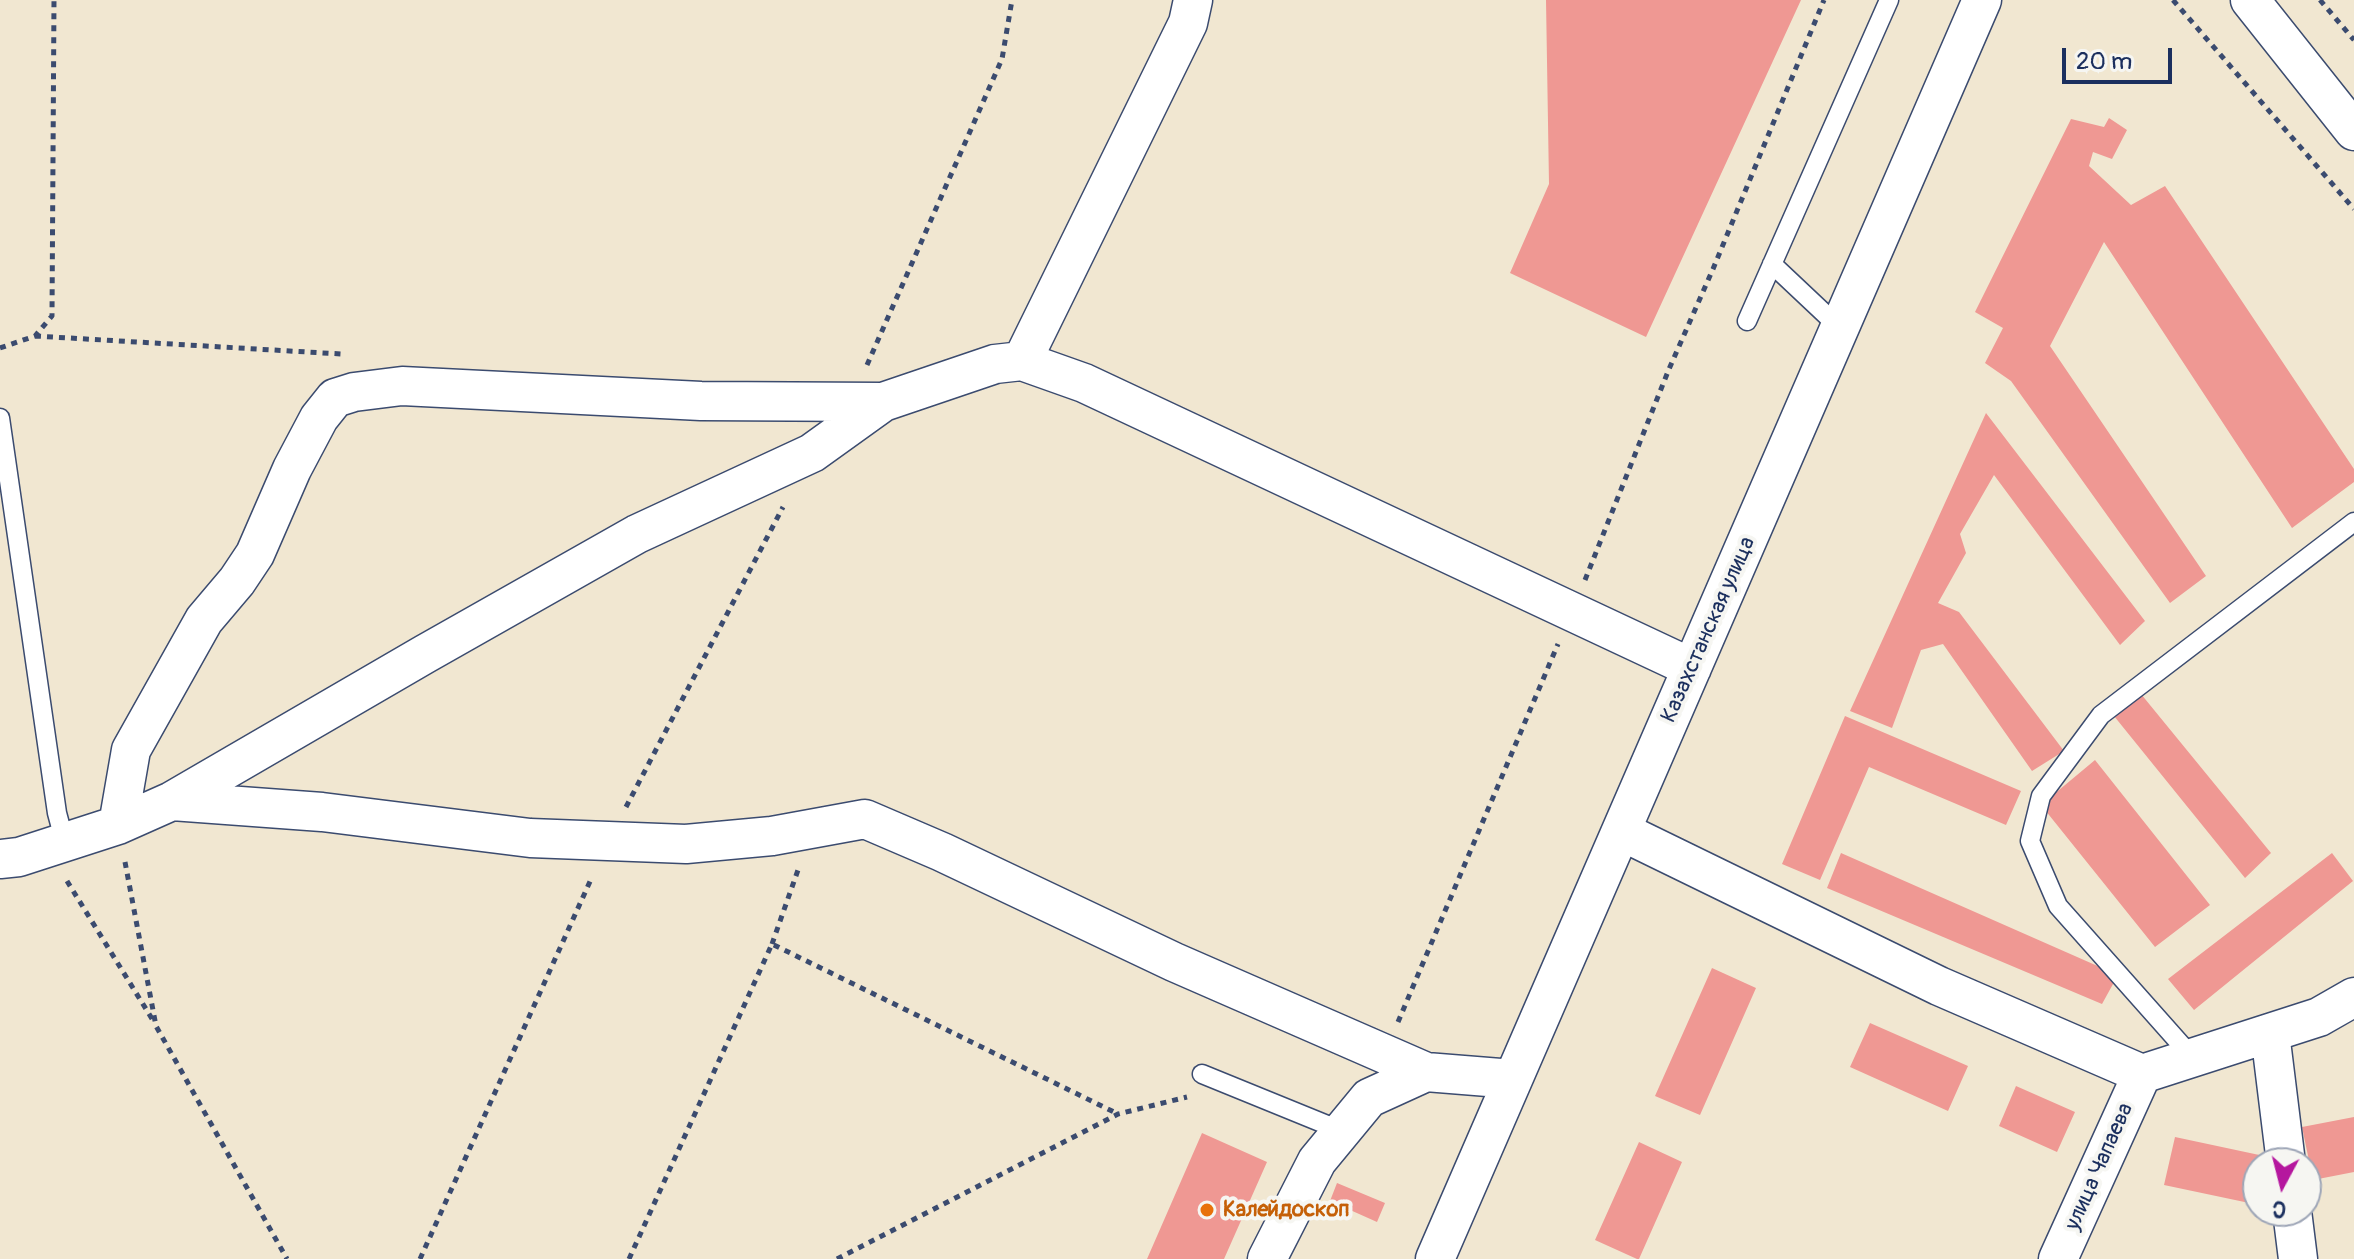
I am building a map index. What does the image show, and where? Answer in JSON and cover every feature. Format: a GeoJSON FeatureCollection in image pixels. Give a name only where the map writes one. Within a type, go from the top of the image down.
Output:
{"type":"FeatureCollection","features":[{"type":"Feature","properties":{"kind":"street"},"geometry":{"type":"LineString","coordinates":[[1022,361],[1188,23],[1193,0]]}},
{"type":"Feature","properties":{"kind":"street","name":"Казахстанская улица"},"geometry":{"type":"LineString","coordinates":[[1435,1259],[1982,0]]}},
{"type":"Feature","properties":{"kind":"street"},"geometry":{"type":"LineString","coordinates":[[2250,0],[2354,131]]}},
{"type":"Feature","properties":{"kind":"street"},"geometry":{"type":"LineString","coordinates":[[118,825],[131,750],[204,620],[255,554],[292,469],[319,418],[335,398],[354,392],[402,386],[701,401],[874,386],[1022,361],[1084,383],[1692,668]]}},
{"type":"Feature","properties":{"kind":"street"},"geometry":{"type":"LineString","coordinates":[[0,859],[56,846],[118,825],[172,801],[637,534],[812,453],[874,386]]}},
{"type":"Feature","properties":{"kind":"street"},"geometry":{"type":"LineString","coordinates":[[172,801],[322,812],[530,838],[686,844],[772,836],[865,819],[1174,962],[1426,1072],[1513,1079]]}},
{"type":"Feature","properties":{"kind":"street"},"geometry":{"type":"LineString","coordinates":[[1621,831],[1939,986],[2142,1074],[2319,1017],[2354,997]]}},
{"type":"Feature","properties":{"kind":"street"},"geometry":{"type":"LineString","coordinates":[[2270,1033],[2284,1147]]}},
{"type":"Feature","properties":{"kind":"street"},"geometry":{"type":"LineString","coordinates":[[1267,1259],[1317,1161],[1369,1098],[1426,1072]]}},
{"type":"Feature","properties":{"kind":"street","name":"улица Чапаева"},"geometry":{"type":"LineString","coordinates":[[2058,1259],[2142,1074]]}},
{"type":"Feature","properties":{"kind":"street"},"geometry":{"type":"LineString","coordinates":[[2294,1227],[2298,1259]]}},
{"type":"Feature","properties":{"kind":"lane"},"geometry":{"type":"LineString","coordinates":[[1747,321],[1889,0]]}},
{"type":"Feature","properties":{"kind":"lane"},"geometry":{"type":"LineString","coordinates":[[1772,264],[1841,329]]}},
{"type":"Feature","properties":{"kind":"lane"},"geometry":{"type":"LineString","coordinates":[[0,418],[57,813],[56,846]]}},
{"type":"Feature","properties":{"kind":"lane"},"geometry":{"type":"LineString","coordinates":[[2193,1058],[2058,906],[2030,841],[2041,796],[2101,715],[2354,522]]}},
{"type":"Feature","properties":{"kind":"lane"},"geometry":{"type":"LineString","coordinates":[[1202,1074],[1342,1131]]}},
{"type":"Feature","properties":{"kind":"path"},"geometry":{"type":"LineString","coordinates":[[35,336],[52,316],[54,0]]}},
{"type":"Feature","properties":{"kind":"path"},"geometry":{"type":"LineString","coordinates":[[874,386],[1002,59],[1012,0]]}},
{"type":"Feature","properties":{"kind":"path"},"geometry":{"type":"LineString","coordinates":[[1385,1054],[1824,0]]}},
{"type":"Feature","properties":{"kind":"path"},"geometry":{"type":"LineString","coordinates":[[2173,0],[2354,209]]}},
{"type":"Feature","properties":{"kind":"path"},"geometry":{"type":"LineString","coordinates":[[2320,0],[2354,40]]}},
{"type":"Feature","properties":{"kind":"path"},"geometry":{"type":"LineString","coordinates":[[0,348],[35,336],[352,355]]}},
{"type":"Feature","properties":{"kind":"path"},"geometry":{"type":"LineString","coordinates":[[118,825],[156,1026]]}},
{"type":"Feature","properties":{"kind":"path"},"geometry":{"type":"LineString","coordinates":[[629,1259],[772,944],[812,828]]}},
{"type":"Feature","properties":{"kind":"path"},"geometry":{"type":"LineString","coordinates":[[56,846],[287,1259]]}},
{"type":"Feature","properties":{"kind":"path"},"geometry":{"type":"LineString","coordinates":[[772,944],[1118,1114]]}},
{"type":"Feature","properties":{"kind":"path"},"geometry":{"type":"LineString","coordinates":[[837,1259],[1118,1114],[1233,1086]]}},
{"type":"Feature","properties":{"kind":"building"},"geometry":{"type":"Polygon","coordinates":[[[1546,0],[1801,0],[1646,337],[1510,273],[1549,184],[1546,0]]]}},
{"type":"Feature","properties":{"kind":"building"},"geometry":{"type":"Polygon","coordinates":[[[2109,118],[2127,130],[2112,159],[2093,152],[2089,166],[2131,205],[2165,186],[2354,469],[2354,482],[2292,528],[2104,242],[2050,346],[2206,576],[2170,603],[2011,381],[1985,363],[2003,328],[1975,312],[2071,119],[2104,127],[2109,118]]]}},
{"type":"Feature","properties":{"kind":"building"},"geometry":{"type":"Polygon","coordinates":[[[1986,413],[2145,621],[2120,645],[1994,475],[1960,534],[1966,553],[1938,603],[1959,612],[2064,751],[2032,771],[1943,644],[1921,650],[1892,728],[1850,711],[1986,413]]]}},
{"type":"Feature","properties":{"kind":"building"},"geometry":{"type":"Polygon","coordinates":[[[2141,694],[2271,853],[2245,878],[2114,716],[2141,694]]]}},
{"type":"Feature","properties":{"kind":"building"},"geometry":{"type":"Polygon","coordinates":[[[1845,716],[2021,791],[2006,825],[1869,767],[1820,880],[1782,864],[1845,716]]]}},
{"type":"Feature","properties":{"kind":"building"},"geometry":{"type":"Polygon","coordinates":[[[2095,760],[2210,905],[2155,947],[2041,805],[2095,760]]]}},
{"type":"Feature","properties":{"kind":"building"},"geometry":{"type":"Polygon","coordinates":[[[1841,853],[2118,975],[2102,1004],[1827,888],[1841,853]]]}},
{"type":"Feature","properties":{"kind":"building"},"geometry":{"type":"Polygon","coordinates":[[[2332,853],[2353,881],[2194,1010],[2168,979],[2332,853]]]}},
{"type":"Feature","properties":{"kind":"building"},"geometry":{"type":"Polygon","coordinates":[[[1712,968],[1756,988],[1700,1115],[1655,1096],[1712,968]]]}},
{"type":"Feature","properties":{"kind":"building"},"geometry":{"type":"Polygon","coordinates":[[[1870,1023],[1968,1066],[1948,1111],[1850,1067],[1870,1023]]]}},
{"type":"Feature","properties":{"kind":"building"},"geometry":{"type":"Polygon","coordinates":[[[2016,1086],[2075,1112],[2057,1152],[1999,1126],[2016,1086]]]}},
{"type":"Feature","properties":{"kind":"building"},"geometry":{"type":"Polygon","coordinates":[[[2354,1117],[2354,1172],[2322,1178],[2322,1147],[2306,1147],[2302,1127],[2354,1117]]]}},
{"type":"Feature","properties":{"kind":"building","name":"Калейдоскоп"},"geometry":{"type":"Polygon","coordinates":[[[1202,1133],[1267,1162],[1224,1259],[1147,1259],[1202,1133]]]}},
{"type":"Feature","properties":{"kind":"building"},"geometry":{"type":"Polygon","coordinates":[[[2175,1137],[2242,1151],[2242,1201],[2164,1185],[2175,1137]]]}},
{"type":"Feature","properties":{"kind":"building"},"geometry":{"type":"Polygon","coordinates":[[[1639,1142],[1682,1162],[1637,1259],[1595,1240],[1639,1142]]]}},
{"type":"Feature","properties":{"kind":"building","name":"Калейдоскоп"},"geometry":{"type":"Polygon","coordinates":[[[1337,1183],[1385,1203],[1377,1222],[1330,1201],[1337,1183]]]}},
{"type":"Feature","properties":{"kind":"place","name":"Калейдоскоп"},"geometry":{"type":"Point","coordinates":[1207,1210]}}]}
